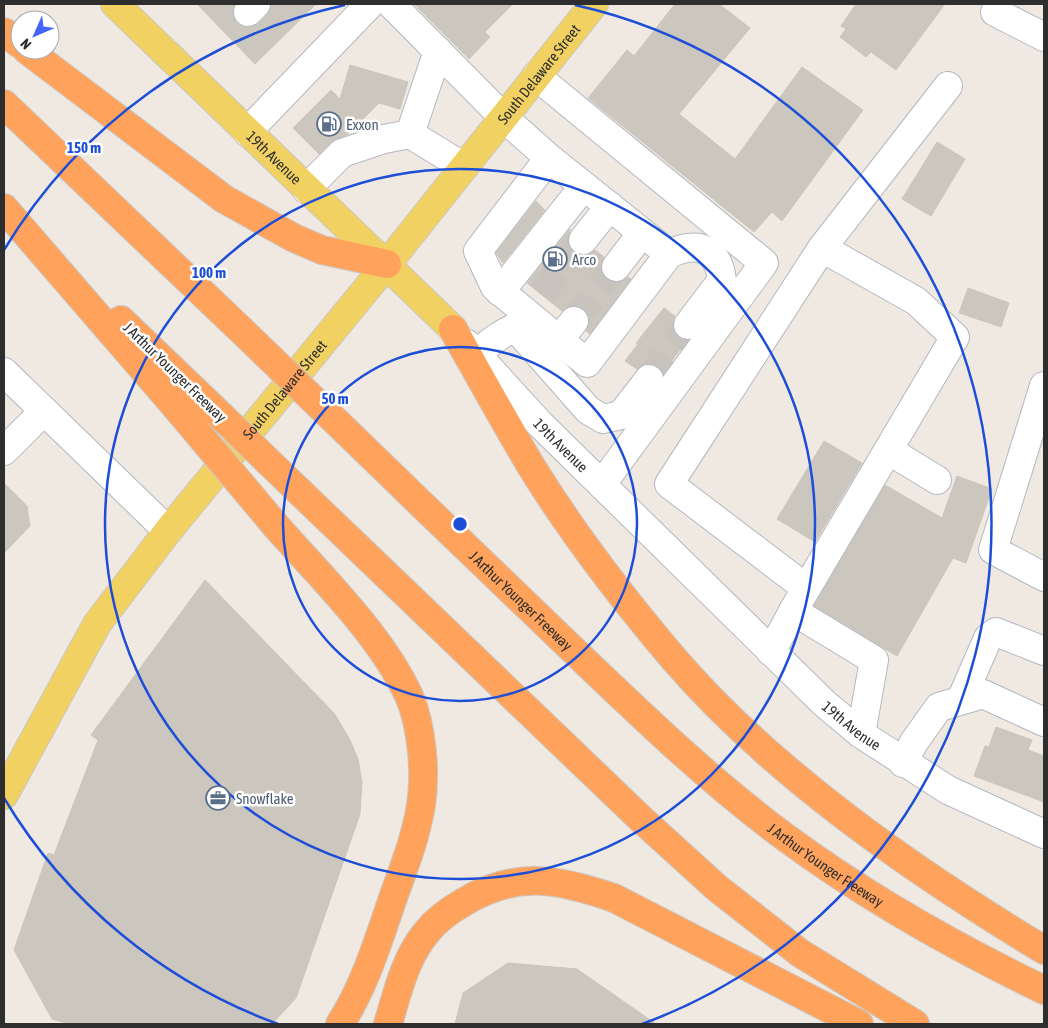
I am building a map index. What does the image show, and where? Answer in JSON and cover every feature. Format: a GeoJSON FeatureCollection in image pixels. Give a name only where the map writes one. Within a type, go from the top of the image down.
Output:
{"type":"FeatureCollection","features":[{"type":"Feature","properties":{"kind":"highway"},"geometry":{"type":"LineString","coordinates":[[40,60],[224,199],[322,250],[387,264]]}},
{"type":"Feature","properties":{"kind":"highway","name":"J Arthur Younger Freeway"},"geometry":{"type":"LineString","coordinates":[[4,104],[666,739],[743,805],[825,867],[868,895],[956,946],[1044,990]]}},
{"type":"Feature","properties":{"kind":"highway"},"geometry":{"type":"LineString","coordinates":[[4,207],[184,398],[276,526],[369,634],[394,668],[410,698],[423,769],[421,804],[412,846],[377,941],[348,1012],[340,1024]]}},
{"type":"Feature","properties":{"kind":"highway"},"geometry":{"type":"LineString","coordinates":[[452,329],[474,358],[532,467],[597,562],[676,660],[714,702],[801,782],[850,819],[965,899],[1044,950]]}},
{"type":"Feature","properties":{"kind":"highway","name":"J Arthur Younger Freeway"},"geometry":{"type":"LineString","coordinates":[[184,398],[302,494],[640,818],[717,888],[800,953],[915,1024]]}},
{"type":"Feature","properties":{"kind":"highway"},"geometry":{"type":"LineString","coordinates":[[388,1024],[410,961],[425,934],[446,912],[480,892],[507,882],[542,879],[578,885],[614,898],[859,1024]]}},
{"type":"Feature","properties":{"kind":"highway"},"geometry":{"type":"LineString","coordinates":[[358,1024],[377,941]]}},
{"type":"Feature","properties":{"kind":"main road","name":"19th Avenue"},"geometry":{"type":"LineString","coordinates":[[115,4],[306,189],[387,264],[452,329]]}},
{"type":"Feature","properties":{"kind":"main road","name":"South Delaware Street"},"geometry":{"type":"LineString","coordinates":[[4,795],[97,624],[168,530],[387,264],[594,4]]}},
{"type":"Feature","properties":{"kind":"street"},"geometry":{"type":"LineString","coordinates":[[247,132],[370,4]]}},
{"type":"Feature","properties":{"kind":"street"},"geometry":{"type":"LineString","coordinates":[[391,4],[503,117],[550,158],[669,254]]}},
{"type":"Feature","properties":{"kind":"street"},"geometry":{"type":"LineString","coordinates":[[994,12],[1044,37]]}},
{"type":"Feature","properties":{"kind":"street"},"geometry":{"type":"LineString","coordinates":[[410,134],[438,51]]}},
{"type":"Feature","properties":{"kind":"street"},"geometry":{"type":"LineString","coordinates":[[536,76],[623,145],[764,263],[602,484]]}},
{"type":"Feature","properties":{"kind":"street"},"geometry":{"type":"LineString","coordinates":[[862,734],[874,660],[799,600],[669,484],[822,248],[948,86]]}},
{"type":"Feature","properties":{"kind":"street"},"geometry":{"type":"LineString","coordinates":[[306,189],[342,153],[384,139],[410,134],[464,167]]}},
{"type":"Feature","properties":{"kind":"street"},"geometry":{"type":"LineString","coordinates":[[550,158],[478,251],[495,287],[530,314],[566,330],[587,363],[669,254],[684,247],[698,248],[710,252],[720,264],[722,280],[688,325]]}},
{"type":"Feature","properties":{"kind":"street"},"geometry":{"type":"LineString","coordinates":[[500,292],[584,186]]}},
{"type":"Feature","properties":{"kind":"street"},"geometry":{"type":"LineString","coordinates":[[583,240],[610,206]]}},
{"type":"Feature","properties":{"kind":"street"},"geometry":{"type":"LineString","coordinates":[[616,267],[642,233]]}},
{"type":"Feature","properties":{"kind":"street"},"geometry":{"type":"LineString","coordinates":[[770,652],[955,337],[916,301],[822,248]]}},
{"type":"Feature","properties":{"kind":"street"},"geometry":{"type":"LineString","coordinates":[[474,358],[530,314]]}},
{"type":"Feature","properties":{"kind":"street"},"geometry":{"type":"LineString","coordinates":[[530,314],[588,410],[603,419],[621,415],[649,379]]}},
{"type":"Feature","properties":{"kind":"street","name":"19th Avenue"},"geometry":{"type":"LineString","coordinates":[[474,358],[770,652],[824,703],[862,734],[903,763],[948,790],[1044,834]]}},
{"type":"Feature","properties":{"kind":"street"},"geometry":{"type":"LineString","coordinates":[[4,372],[168,530]]}},
{"type":"Feature","properties":{"kind":"street"},"geometry":{"type":"LineString","coordinates":[[1044,386],[993,550],[1044,578]]}},
{"type":"Feature","properties":{"kind":"street"},"geometry":{"type":"LineString","coordinates":[[4,451],[44,411]]}},
{"type":"Feature","properties":{"kind":"street"},"geometry":{"type":"LineString","coordinates":[[888,450],[937,480]]}},
{"type":"Feature","properties":{"kind":"street"},"geometry":{"type":"LineString","coordinates":[[960,700],[988,638],[996,632],[1044,651]]}},
{"type":"Feature","properties":{"kind":"street"},"geometry":{"type":"LineString","coordinates":[[903,763],[914,742],[939,707],[960,700],[982,694],[1044,722]]}},
{"type":"Feature","properties":{"kind":"building"},"geometry":{"type":"Polygon","coordinates":[[[197,4],[235,4],[233,16],[237,23],[244,27],[252,27],[267,15],[271,4],[316,4],[255,64],[197,4]]]}},
{"type":"Feature","properties":{"kind":"building"},"geometry":{"type":"Polygon","coordinates":[[[414,4],[513,4],[485,32],[490,37],[469,59],[414,4]]]}},
{"type":"Feature","properties":{"kind":"building"},"geometry":{"type":"Polygon","coordinates":[[[675,4],[719,4],[750,28],[679,114],[735,159],[802,67],[863,110],[782,221],[772,212],[754,232],[588,98],[627,50],[634,56],[675,4]]]}},
{"type":"Feature","properties":{"kind":"building"},"geometry":{"type":"Polygon","coordinates":[[[856,4],[945,4],[896,70],[871,52],[866,57],[840,37],[846,29],[841,26],[856,4]]]}},
{"type":"Feature","properties":{"kind":"building"},"geometry":{"type":"Polygon","coordinates":[[[350,65],[408,82],[400,109],[379,103],[348,134],[331,142],[319,154],[293,128],[331,90],[340,99],[350,65]]]}},
{"type":"Feature","properties":{"kind":"building"},"geometry":{"type":"Polygon","coordinates":[[[937,142],[965,159],[931,216],[902,199],[937,142]]]}},
{"type":"Feature","properties":{"kind":"building"},"geometry":{"type":"Polygon","coordinates":[[[536,201],[545,210],[503,263],[496,253],[536,201]]]}},
{"type":"Feature","properties":{"kind":"building"},"geometry":{"type":"Polygon","coordinates":[[[570,229],[568,245],[573,252],[581,255],[589,254],[595,250],[604,257],[600,265],[606,279],[614,282],[622,281],[628,277],[631,279],[590,334],[586,331],[589,324],[589,316],[584,309],[576,306],[568,307],[562,311],[527,283],[570,229]]]}},
{"type":"Feature","properties":{"kind":"building"},"geometry":{"type":"Polygon","coordinates":[[[968,288],[1009,303],[1001,327],[959,313],[968,288]]]}},
{"type":"Feature","properties":{"kind":"building"},"geometry":{"type":"Polygon","coordinates":[[[664,308],[675,316],[672,324],[674,332],[679,338],[687,340],[663,373],[658,366],[651,364],[643,365],[637,369],[625,361],[638,344],[636,343],[664,308]]]}},
{"type":"Feature","properties":{"kind":"building"},"geometry":{"type":"Polygon","coordinates":[[[824,441],[862,463],[815,542],[777,519],[824,441]]]}},
{"type":"Feature","properties":{"kind":"building"},"geometry":{"type":"Polygon","coordinates":[[[957,476],[992,489],[966,563],[953,558],[897,656],[814,606],[885,485],[942,518],[957,476]]]}},
{"type":"Feature","properties":{"kind":"building"},"geometry":{"type":"Polygon","coordinates":[[[4,483],[27,506],[30,526],[4,553],[4,483]]]}},
{"type":"Feature","properties":{"kind":"building","name":"Snowflake"},"geometry":{"type":"Polygon","coordinates":[[[205,580],[334,713],[349,738],[358,759],[362,782],[360,814],[296,998],[272,1024],[69,1024],[52,1019],[14,950],[48,853],[54,855],[98,740],[91,735],[205,580]]]}},
{"type":"Feature","properties":{"kind":"building"},"geometry":{"type":"Polygon","coordinates":[[[996,727],[1032,740],[1028,750],[1044,756],[1044,802],[974,776],[985,746],[989,747],[996,727]]]}},
{"type":"Feature","properties":{"kind":"building"},"geometry":{"type":"Polygon","coordinates":[[[508,963],[577,969],[656,1024],[455,1024],[463,993],[508,963]]]}},
{"type":"Feature","properties":{"kind":"tunnel"},"geometry":{"type":"LineString","coordinates":[[541,294],[583,240]]}},
{"type":"Feature","properties":{"kind":"tunnel"},"geometry":{"type":"LineString","coordinates":[[574,321],[616,267]]}},
{"type":"Feature","properties":{"kind":"tunnel"},"geometry":{"type":"LineString","coordinates":[[649,379],[688,325]]}},
{"type":"Feature","properties":{"kind":"place","name":"Exxon"},"geometry":{"type":"Point","coordinates":[329,124]}},
{"type":"Feature","properties":{"kind":"place","name":"Arco"},"geometry":{"type":"Point","coordinates":[555,259]}},
{"type":"Feature","properties":{"kind":"place","name":"Snowflake"},"geometry":{"type":"Point","coordinates":[218,798]}}]}
